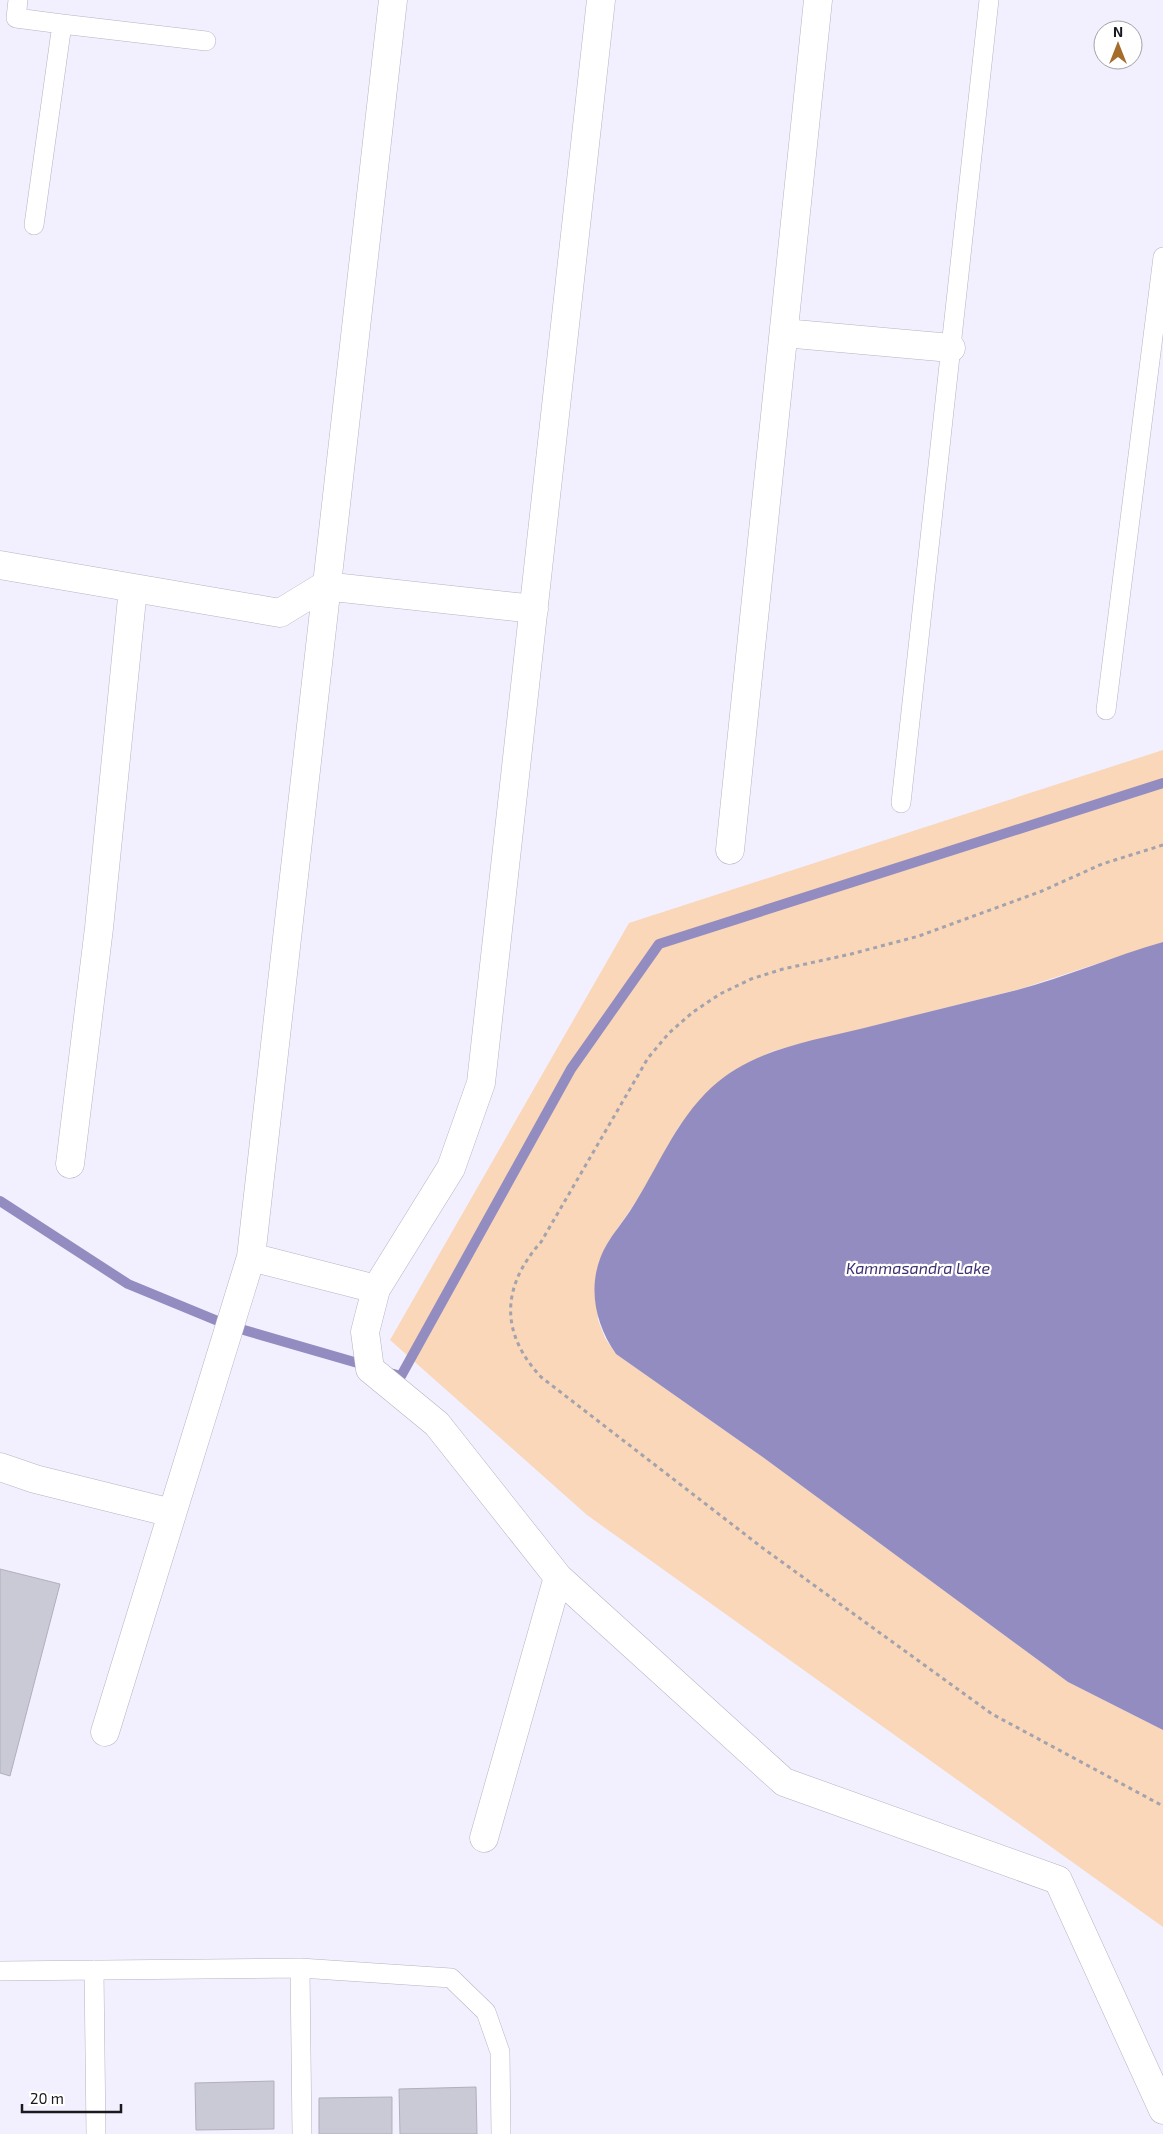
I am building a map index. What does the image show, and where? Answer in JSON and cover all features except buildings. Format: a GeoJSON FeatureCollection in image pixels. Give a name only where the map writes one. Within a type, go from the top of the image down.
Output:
{"type":"FeatureCollection","features":[{"type":"Feature","properties":{"kind":"street"},"geometry":{"type":"LineString","coordinates":[[105,1732],[251,1257],[393,0]]}},
{"type":"Feature","properties":{"kind":"street"},"geometry":{"type":"LineString","coordinates":[[601,0],[481,1083],[451,1168],[376,1289],[365,1332],[370,1369],[437,1424],[558,1577],[784,1782],[1058,1880],[1163,2110]]}},
{"type":"Feature","properties":{"kind":"street"},"geometry":{"type":"LineString","coordinates":[[730,850],[818,0]]}},
{"type":"Feature","properties":{"kind":"street"},"geometry":{"type":"LineString","coordinates":[[784,333],[951,348]]}},
{"type":"Feature","properties":{"kind":"street"},"geometry":{"type":"LineString","coordinates":[[0,565],[280,613],[324,586],[534,609]]}},
{"type":"Feature","properties":{"kind":"street"},"geometry":{"type":"LineString","coordinates":[[70,1164],[99,928],[133,588]]}},
{"type":"Feature","properties":{"kind":"street"},"geometry":{"type":"LineString","coordinates":[[251,1257],[376,1289]]}},
{"type":"Feature","properties":{"kind":"street"},"geometry":{"type":"LineString","coordinates":[[0,1467],[35,1479],[172,1513]]}},
{"type":"Feature","properties":{"kind":"street"},"geometry":{"type":"LineString","coordinates":[[484,1838],[558,1577]]}},
{"type":"Feature","properties":{"kind":"lane"},"geometry":{"type":"LineString","coordinates":[[18,0],[16,18],[206,41]]}},
{"type":"Feature","properties":{"kind":"lane"},"geometry":{"type":"LineString","coordinates":[[901,803],[989,0]]}},
{"type":"Feature","properties":{"kind":"lane"},"geometry":{"type":"LineString","coordinates":[[34,225],[62,24]]}},
{"type":"Feature","properties":{"kind":"lane"},"geometry":{"type":"LineString","coordinates":[[1106,710],[1163,257]]}},
{"type":"Feature","properties":{"kind":"lane"},"geometry":{"type":"LineString","coordinates":[[300,1968],[302,2134]]}},
{"type":"Feature","properties":{"kind":"lane"},"geometry":{"type":"LineString","coordinates":[[0,1971],[300,1968],[451,1978],[486,2012],[500,2052],[502,2134]]}},
{"type":"Feature","properties":{"kind":"lane"},"geometry":{"type":"LineString","coordinates":[[94,1970],[96,2134]]}},
{"type":"Feature","properties":{"kind":"path"},"geometry":{"type":"LineString","coordinates":[[1163,845],[1102,864],[1033,895],[919,936],[783,969],[751,979],[720,994],[693,1012],[669,1033],[648,1058],[541,1242],[528,1256],[519,1272],[513,1289],[511,1307],[512,1325],[518,1344],[527,1362],[541,1377],[764,1549],[992,1714],[1163,1806]]}},
{"type":"Feature","properties":{"kind":"shaded area"},"geometry":{"type":"Polygon","coordinates":[[[1163,750],[1163,942],[1020,989],[773,1051],[731,1072],[679,1126],[645,1188],[607,1244],[599,1262],[595,1282],[598,1320],[605,1338],[616,1354],[764,1458],[1068,1682],[1163,1730],[1163,1927],[587,1515],[390,1340],[629,923],[1163,750]]]}},
{"type":"Feature","properties":{"kind":"water","name":"Kammasandra Lake"},"geometry":{"type":"Polygon","coordinates":[[[1163,942],[1163,1730],[1068,1682],[764,1458],[616,1354],[602,1328],[595,1300],[595,1286],[600,1258],[607,1244],[640,1195],[677,1130],[699,1100],[728,1074],[764,1055],[784,1048],[1017,990],[1163,942]]]}},
{"type":"Feature","properties":{"kind":"waterway"},"geometry":{"type":"LineString","coordinates":[[386,1372],[401,1376],[571,1069],[659,944],[1163,783]]}},
{"type":"Feature","properties":{"kind":"waterway"},"geometry":{"type":"LineString","coordinates":[[0,1201],[128,1284],[230,1326],[368,1366]]}}]}
